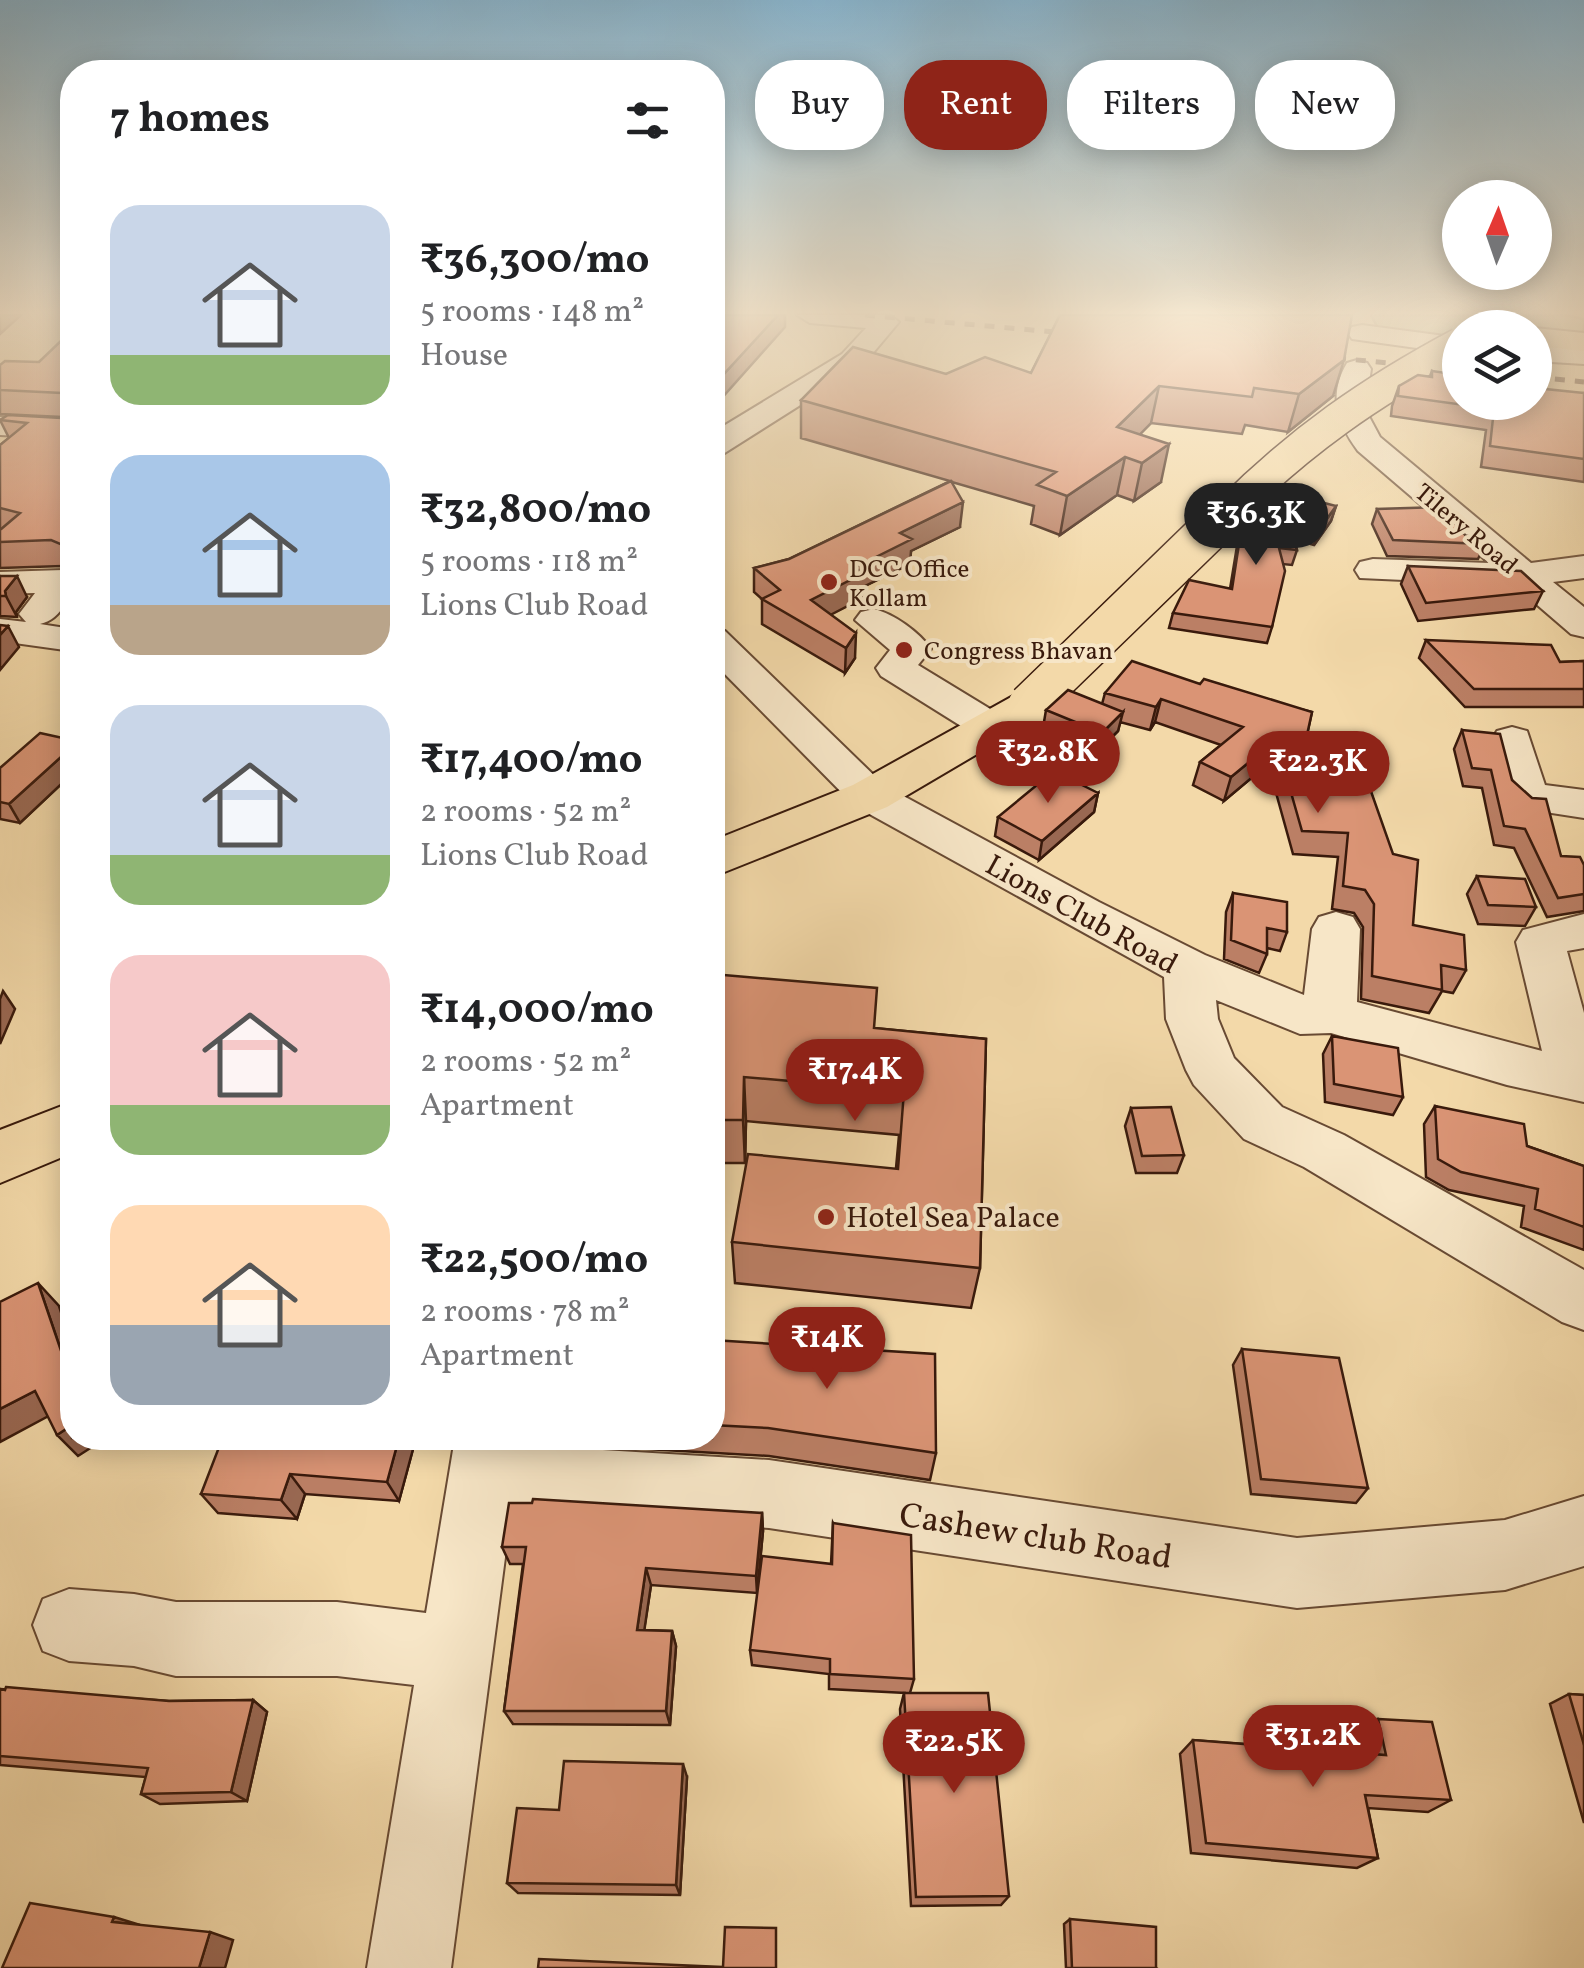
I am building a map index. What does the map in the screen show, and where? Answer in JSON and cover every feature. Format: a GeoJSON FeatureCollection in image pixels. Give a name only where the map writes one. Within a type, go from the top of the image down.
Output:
{"type":"FeatureCollection","features":[{"type":"Feature","properties":{"kind":"main road"},"geometry":{"type":"LineString","coordinates":[[725,855],[870,796],[1010,716],[1094,650],[1307,440],[1354,407]]}},
{"type":"Feature","properties":{"kind":"main road"},"geometry":{"type":"LineString","coordinates":[[0,1156],[60,1133]]}},
{"type":"Feature","properties":{"kind":"street"},"geometry":{"type":"LineString","coordinates":[[725,439],[777,407]]}},
{"type":"Feature","properties":{"kind":"street","name":"Tilery Road"},"geometry":{"type":"LineString","coordinates":[[1348,407],[1352,425],[1369,444],[1584,626]]}},
{"type":"Feature","properties":{"kind":"street"},"geometry":{"type":"LineString","coordinates":[[0,448],[15,427],[60,429]]}},
{"type":"Feature","properties":{"kind":"street"},"geometry":{"type":"LineString","coordinates":[[1373,570],[1524,575],[1584,566]]}},
{"type":"Feature","properties":{"kind":"street"},"geometry":{"type":"LineString","coordinates":[[0,583],[60,580]]}},
{"type":"Feature","properties":{"kind":"street"},"geometry":{"type":"LineString","coordinates":[[37,614],[60,584]]}},
{"type":"Feature","properties":{"kind":"street"},"geometry":{"type":"LineString","coordinates":[[874,620],[912,649],[895,668],[1010,716]]}},
{"type":"Feature","properties":{"kind":"street"},"geometry":{"type":"LineString","coordinates":[[0,630],[60,638]]}},
{"type":"Feature","properties":{"kind":"street","name":"Lions Club Road"},"geometry":{"type":"LineString","coordinates":[[725,652],[870,796],[1098,923],[1188,968],[1192,1020],[1213,1070],[1263,1123],[1324,1150],[1584,1302]]}},
{"type":"Feature","properties":{"kind":"street"},"geometry":{"type":"LineString","coordinates":[[1512,740],[1527,797],[1584,804]]}},
{"type":"Feature","properties":{"kind":"street"},"geometry":{"type":"LineString","coordinates":[[1331,1014],[1336,929]]}},
{"type":"Feature","properties":{"kind":"street"},"geometry":{"type":"LineString","coordinates":[[1580,1080],[1540,942],[1584,931]]}},
{"type":"Feature","properties":{"kind":"street"},"geometry":{"type":"LineString","coordinates":[[1188,968],[1300,1015],[1331,1014],[1580,1080]]}},
{"type":"Feature","properties":{"kind":"street"},"geometry":{"type":"LineString","coordinates":[[409,1968],[486,1457]]}},
{"type":"Feature","properties":{"kind":"street","name":"Cashew club Road"},"geometry":{"type":"LineString","coordinates":[[486,1457],[769,1494],[1297,1573],[1505,1555],[1584,1531]]}},
{"type":"Feature","properties":{"kind":"street"},"geometry":{"type":"LineString","coordinates":[[69,1625],[134,1630],[176,1639],[337,1640],[456,1654]]}},
{"type":"Feature","properties":{"kind":"building"},"geometry":{"type":"Polygon","coordinates":[[[825,407],[1138,407],[1117,427],[1169,444],[1142,463],[1125,457],[1067,496],[1037,485],[1056,472],[825,407]]]}},
{"type":"Feature","properties":{"kind":"building"},"geometry":{"type":"Polygon","coordinates":[[[1552,407],[1584,407],[1584,459],[1490,446],[1493,420],[1552,420],[1552,407]]]}},
{"type":"Feature","properties":{"kind":"building"},"geometry":{"type":"Polygon","coordinates":[[[8,415],[60,418],[60,544],[51,540],[0,542],[0,530],[20,513],[0,508],[0,445],[27,423],[0,420],[8,415]]]}},
{"type":"Feature","properties":{"kind":"building"},"geometry":{"type":"Polygon","coordinates":[[[951,481],[963,502],[900,533],[912,539],[854,568],[864,573],[811,600],[856,633],[846,648],[762,599],[780,590],[754,568],[789,559],[951,481]]]}},
{"type":"Feature","properties":{"kind":"building"},"geometry":{"type":"Polygon","coordinates":[[[1286,493],[1336,506],[1319,530],[1289,522],[1297,550],[1279,548],[1285,571],[1272,627],[1173,613],[1189,580],[1232,589],[1241,531],[1257,533],[1286,493]]]}},
{"type":"Feature","properties":{"kind":"building"},"geometry":{"type":"Polygon","coordinates":[[[1441,507],[1466,536],[1476,536],[1485,544],[1393,540],[1377,509],[1441,507]]]}},
{"type":"Feature","properties":{"kind":"building"},"geometry":{"type":"Polygon","coordinates":[[[1408,566],[1521,571],[1543,591],[1426,603],[1408,566]]]}},
{"type":"Feature","properties":{"kind":"building"},"geometry":{"type":"Polygon","coordinates":[[[0,576],[17,576],[5,591],[6,596],[0,596],[0,576]]]}},
{"type":"Feature","properties":{"kind":"building"},"geometry":{"type":"Polygon","coordinates":[[[1426,640],[1551,645],[1560,662],[1584,661],[1584,689],[1474,689],[1426,640]]]}},
{"type":"Feature","properties":{"kind":"building"},"geometry":{"type":"Polygon","coordinates":[[[1132,661],[1200,684],[1204,679],[1312,712],[1298,776],[1367,780],[1393,854],[1418,860],[1413,925],[1464,935],[1466,970],[1441,965],[1442,990],[1372,976],[1374,904],[1365,890],[1343,886],[1348,833],[1302,831],[1276,740],[1231,777],[1200,762],[1243,727],[1161,699],[1156,707],[1105,693],[1132,661]]]}},
{"type":"Feature","properties":{"kind":"building"},"geometry":{"type":"Polygon","coordinates":[[[1068,690],[1123,712],[1102,733],[1046,710],[1068,690]]]}},
{"type":"Feature","properties":{"kind":"building"},"geometry":{"type":"Polygon","coordinates":[[[1462,730],[1500,734],[1512,780],[1532,798],[1546,799],[1561,856],[1580,857],[1584,865],[1584,894],[1558,898],[1525,829],[1504,826],[1491,770],[1472,768],[1462,730]]]}},
{"type":"Feature","properties":{"kind":"building"},"geometry":{"type":"Polygon","coordinates":[[[40,733],[60,737],[60,758],[9,804],[0,802],[0,768],[40,733]]]}},
{"type":"Feature","properties":{"kind":"building"},"geometry":{"type":"Polygon","coordinates":[[[1054,771],[1098,793],[1042,841],[998,817],[1054,771]]]}},
{"type":"Feature","properties":{"kind":"building"},"geometry":{"type":"Polygon","coordinates":[[[1477,876],[1525,879],[1536,907],[1488,905],[1477,876]]]}},
{"type":"Feature","properties":{"kind":"building"},"geometry":{"type":"Polygon","coordinates":[[[1233,893],[1287,902],[1287,932],[1267,928],[1267,954],[1231,940],[1233,893]]]}},
{"type":"Feature","properties":{"kind":"building"},"geometry":{"type":"Polygon","coordinates":[[[725,975],[877,988],[874,1028],[986,1039],[980,1268],[732,1242],[748,1154],[898,1169],[904,1091],[744,1077],[743,1120],[725,1120],[725,975]]]}},
{"type":"Feature","properties":{"kind":"building"},"geometry":{"type":"Polygon","coordinates":[[[1332,1036],[1398,1048],[1403,1097],[1334,1084],[1332,1036]]]}},
{"type":"Feature","properties":{"kind":"building"},"geometry":{"type":"Polygon","coordinates":[[[1435,1106],[1524,1124],[1527,1146],[1584,1166],[1584,1227],[1535,1209],[1538,1189],[1461,1172],[1438,1159],[1435,1106]]]}},
{"type":"Feature","properties":{"kind":"building"},"geometry":{"type":"Polygon","coordinates":[[[1171,1107],[1184,1155],[1142,1156],[1131,1108],[1171,1107]]]}},
{"type":"Feature","properties":{"kind":"building"},"geometry":{"type":"Polygon","coordinates":[[[38,1283],[60,1348],[57,1435],[35,1391],[0,1409],[0,1302],[38,1283]]]}},
{"type":"Feature","properties":{"kind":"building"},"geometry":{"type":"Polygon","coordinates":[[[725,1341],[935,1354],[936,1453],[768,1428],[725,1426],[725,1341]]]}},
{"type":"Feature","properties":{"kind":"building"},"geometry":{"type":"Polygon","coordinates":[[[1242,1349],[1339,1358],[1368,1488],[1261,1479],[1242,1349]]]}},
{"type":"Feature","properties":{"kind":"building"},"geometry":{"type":"Polygon","coordinates":[[[218,1450],[396,1450],[387,1482],[290,1474],[281,1500],[201,1494],[218,1450]]]}},
{"type":"Feature","properties":{"kind":"building"},"geometry":{"type":"Polygon","coordinates":[[[533,1499],[762,1513],[756,1576],[646,1568],[637,1630],[672,1631],[666,1711],[504,1711],[526,1547],[502,1547],[509,1503],[532,1503],[533,1499]]]}},
{"type":"Feature","properties":{"kind":"building"},"geometry":{"type":"Polygon","coordinates":[[[833,1523],[911,1535],[914,1679],[830,1674],[830,1659],[750,1650],[762,1556],[832,1564],[833,1523]]]}},
{"type":"Feature","properties":{"kind":"building"},"geometry":{"type":"Polygon","coordinates":[[[0,1689],[169,1701],[253,1700],[231,1792],[141,1794],[148,1768],[0,1756],[0,1689]]]}},
{"type":"Feature","properties":{"kind":"building"},"geometry":{"type":"Polygon","coordinates":[[[904,1693],[988,1693],[1009,1896],[916,1897],[904,1693]]]}},
{"type":"Feature","properties":{"kind":"building"},"geometry":{"type":"Polygon","coordinates":[[[1569,1694],[1584,1695],[1584,1745],[1569,1694]]]}},
{"type":"Feature","properties":{"kind":"building"},"geometry":{"type":"Polygon","coordinates":[[[1378,1719],[1432,1722],[1451,1800],[1365,1795],[1378,1858],[1206,1843],[1193,1740],[1386,1755],[1378,1719]]]}},
{"type":"Feature","properties":{"kind":"building"},"geometry":{"type":"Polygon","coordinates":[[[564,1761],[683,1764],[676,1885],[507,1883],[517,1808],[559,1810],[564,1761]]]}},
{"type":"Feature","properties":{"kind":"building"},"geometry":{"type":"Polygon","coordinates":[[[30,1903],[114,1917],[112,1922],[210,1932],[199,1968],[2,1968],[30,1903]]]}},
{"type":"Feature","properties":{"kind":"building"},"geometry":{"type":"Polygon","coordinates":[[[1070,1919],[1156,1927],[1156,1968],[1072,1968],[1070,1919]]]}},
{"type":"Feature","properties":{"kind":"building"},"geometry":{"type":"Polygon","coordinates":[[[725,1927],[776,1928],[776,1968],[538,1968],[539,1959],[723,1967],[725,1927]]]}},
{"type":"Feature","properties":{"kind":"place","name":"DCC Office Kollam"},"geometry":{"type":"Point","coordinates":[829,582]}},
{"type":"Feature","properties":{"kind":"place","name":"Congress Bhavan"},"geometry":{"type":"Point","coordinates":[904,650]}},
{"type":"Feature","properties":{"kind":"place","name":"Hotel Sea Palace"},"geometry":{"type":"Point","coordinates":[826,1217]}}]}
